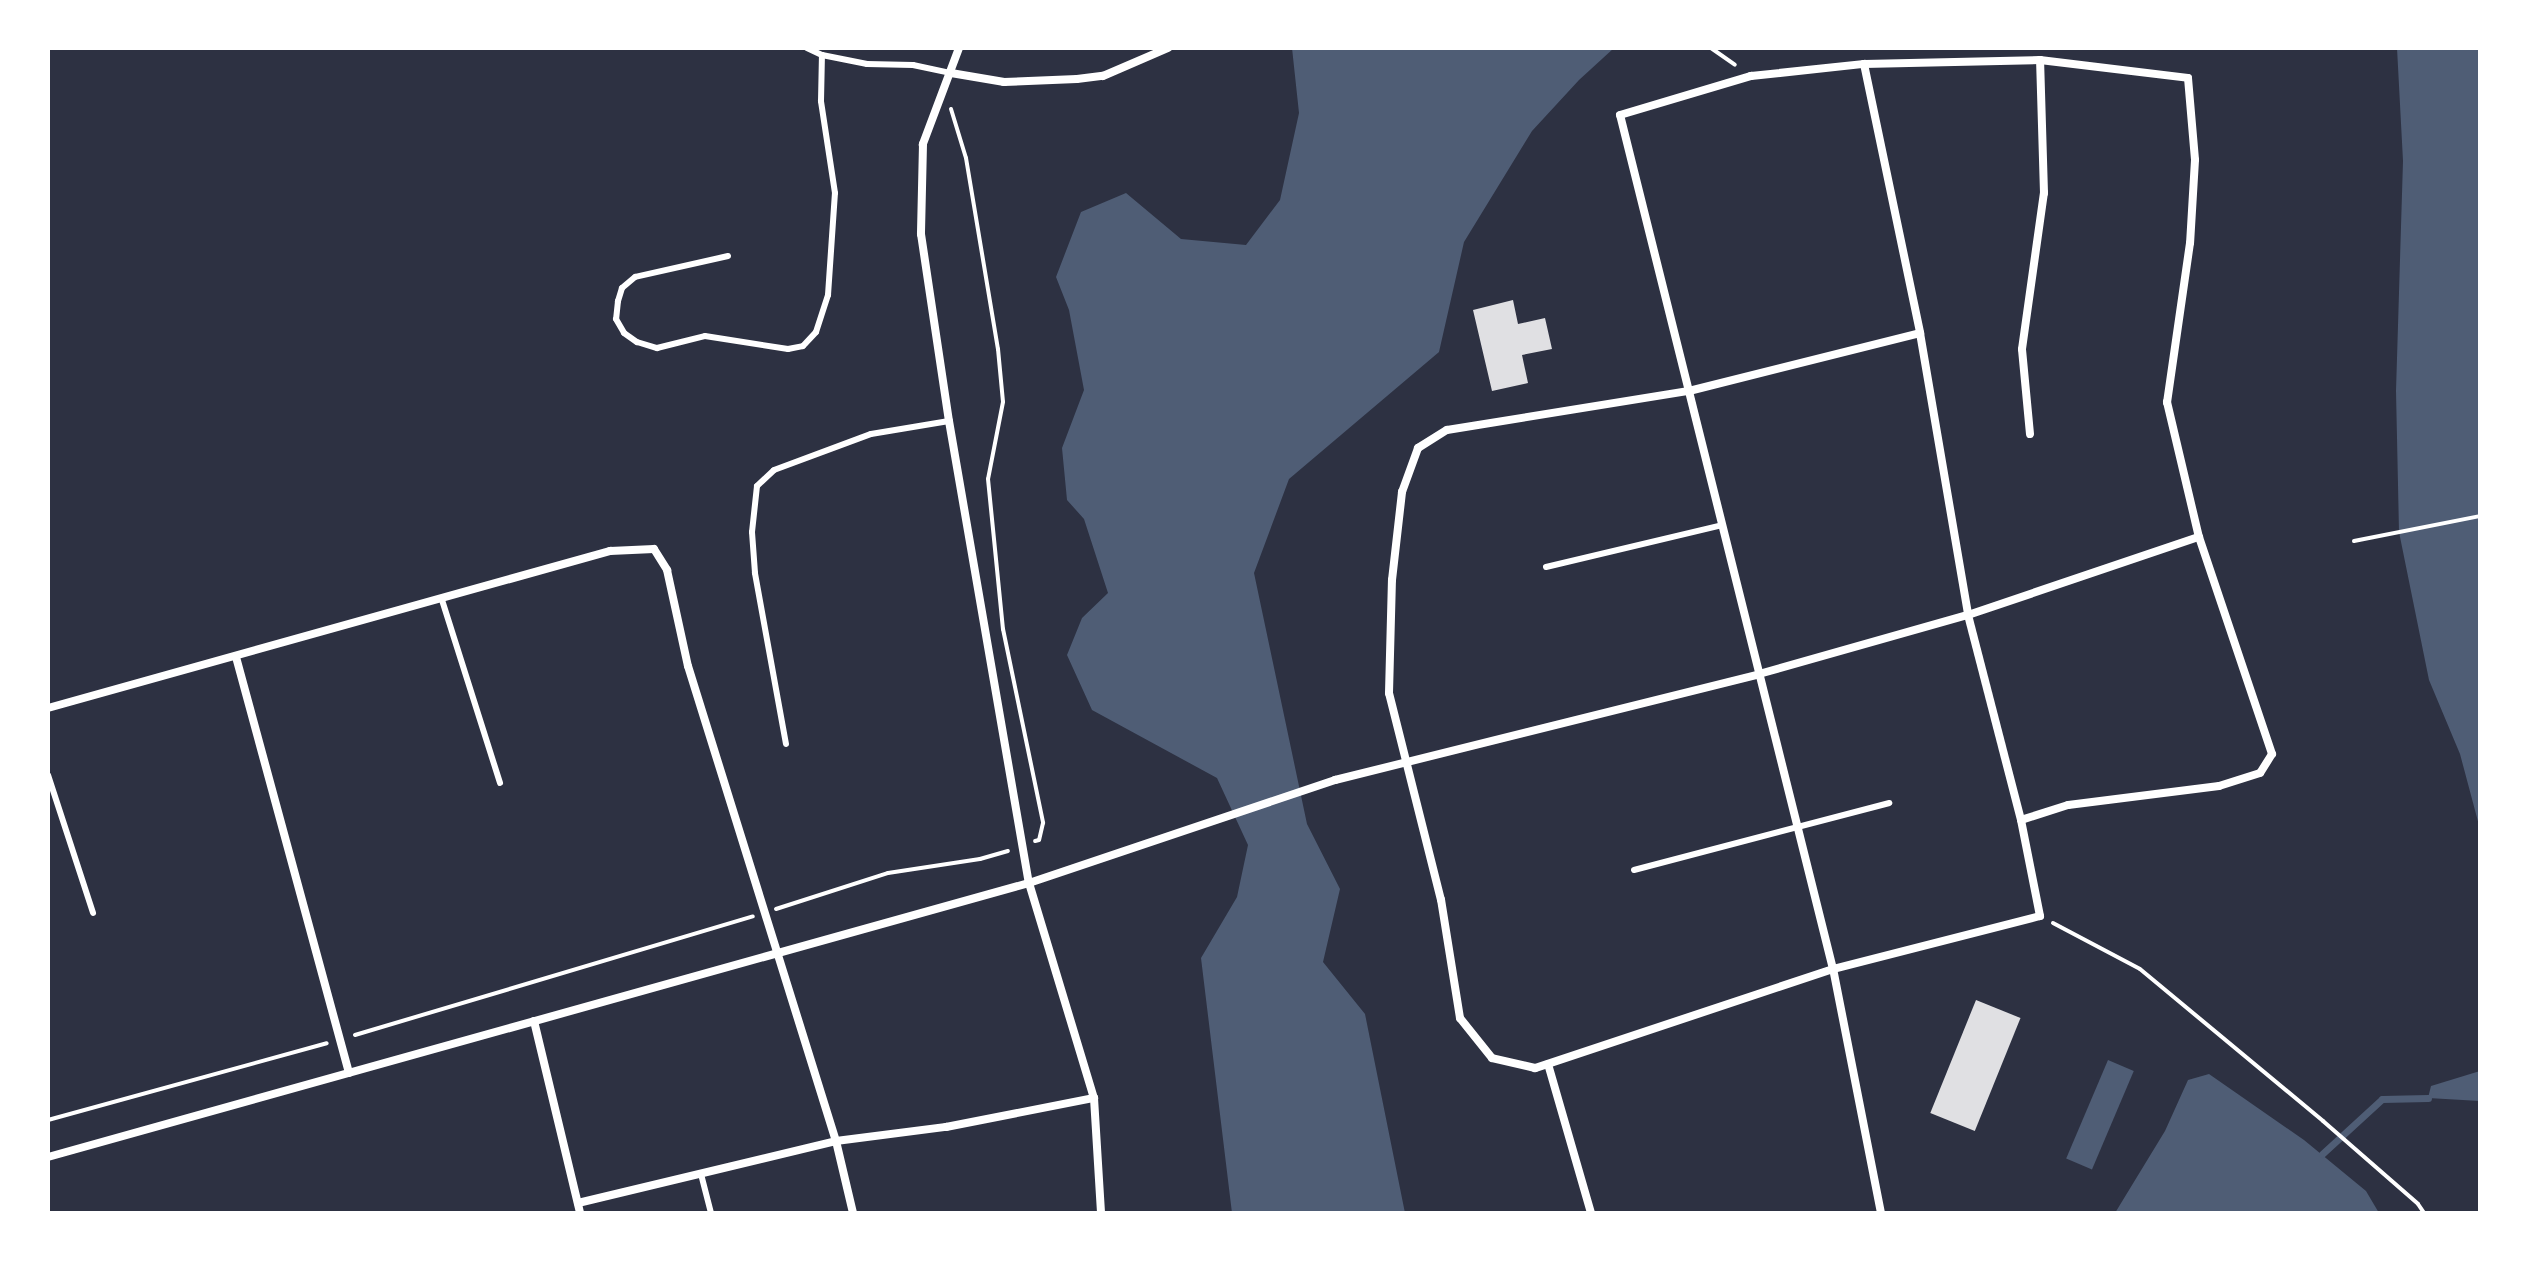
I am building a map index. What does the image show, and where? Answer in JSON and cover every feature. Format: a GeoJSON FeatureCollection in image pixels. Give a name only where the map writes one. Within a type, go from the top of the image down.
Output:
{"type":"FeatureCollection","features":[{"type":"Feature","properties":{"kind":"street"},"geometry":{"type":"LineString","coordinates":[[959,48],[923,144],[921,234],[949,421],[1029,883],[1094,1098],[1101,1213]]}},
{"type":"Feature","properties":{"kind":"street"},"geometry":{"type":"LineString","coordinates":[[951,73],[1004,82],[1077,79],[1103,76],[1168,48]]}},
{"type":"Feature","properties":{"kind":"street"},"geometry":{"type":"LineString","coordinates":[[2030,434],[2022,349],[2044,193],[2040,60]]}},
{"type":"Feature","properties":{"kind":"street"},"geometry":{"type":"LineString","coordinates":[[1881,1213],[1833,969],[1620,115],[1751,76],[1864,64],[2040,60],[2188,78],[2195,160],[2190,243],[2167,402],[2199,537],[2272,754],[2260,773],[2219,786],[2068,805],[2021,820]]}},
{"type":"Feature","properties":{"kind":"street"},"geometry":{"type":"LineString","coordinates":[[1864,64],[1920,333],[1968,615],[2021,820],[2040,916],[1833,969],[1535,1068],[1492,1058],[1460,1018],[1441,900],[1403,761],[1389,693],[1392,580],[1402,492],[1418,448],[1447,430],[1689,391],[1920,333]]}},
{"type":"Feature","properties":{"kind":"street"},"geometry":{"type":"LineString","coordinates":[[48,1157],[1029,883],[1335,780],[1759,674],[1968,615],[2199,537]]}},
{"type":"Feature","properties":{"kind":"street"},"geometry":{"type":"LineString","coordinates":[[48,708],[610,551],[654,549],[667,570],[688,666],[836,1141],[853,1213]]}},
{"type":"Feature","properties":{"kind":"street"},"geometry":{"type":"LineString","coordinates":[[236,657],[349,1073]]}},
{"type":"Feature","properties":{"kind":"street"},"geometry":{"type":"LineString","coordinates":[[534,1021],[579,1208],[836,1141],[946,1127],[1094,1098]]}},
{"type":"Feature","properties":{"kind":"street"},"geometry":{"type":"LineString","coordinates":[[1548,1064],[1591,1213]]}},
{"type":"Feature","properties":{"kind":"lane"},"geometry":{"type":"LineString","coordinates":[[807,48],[822,55],[867,64],[913,65],[951,73]]}},
{"type":"Feature","properties":{"kind":"lane"},"geometry":{"type":"LineString","coordinates":[[728,256],[635,277],[622,288],[618,301],[616,319],[624,333],[637,342],[657,348],[705,336],[788,349],[803,346],[816,332],[828,295],[835,193],[821,101],[822,55]]}},
{"type":"Feature","properties":{"kind":"lane"},"geometry":{"type":"LineString","coordinates":[[786,744],[755,573],[752,532],[757,486],[774,470],[871,434],[949,421]]}},
{"type":"Feature","properties":{"kind":"lane"},"geometry":{"type":"LineString","coordinates":[[1546,567],[1722,525]]}},
{"type":"Feature","properties":{"kind":"lane"},"geometry":{"type":"LineString","coordinates":[[442,600],[500,783]]}},
{"type":"Feature","properties":{"kind":"lane"},"geometry":{"type":"LineString","coordinates":[[48,775],[93,913]]}},
{"type":"Feature","properties":{"kind":"lane"},"geometry":{"type":"LineString","coordinates":[[1634,870],[1797,824],[1889,803]]}},
{"type":"Feature","properties":{"kind":"lane"},"geometry":{"type":"LineString","coordinates":[[701,1174],[711,1213]]}},
{"type":"Feature","properties":{"kind":"path"},"geometry":{"type":"LineString","coordinates":[[1711,48],[1751,76]]}},
{"type":"Feature","properties":{"kind":"path"},"geometry":{"type":"LineString","coordinates":[[48,1120],[340,1040],[888,873],[980,859],[1039,840],[1043,823],[1003,629],[988,479],[1003,402],[998,349],[966,158],[945,87]]}},
{"type":"Feature","properties":{"kind":"path"},"geometry":{"type":"LineString","coordinates":[[2354,541],[2480,516]]}},
{"type":"Feature","properties":{"kind":"path"},"geometry":{"type":"LineString","coordinates":[[2040,916],[2140,969],[2357,1150],[2424,1213]]}},
{"type":"Feature","properties":{"kind":"water"},"geometry":{"type":"Polygon","coordinates":[[[1292,48],[1614,48],[1579,80],[1532,131],[1464,242],[1439,352],[1289,479],[1254,573],[1307,824],[1340,889],[1323,962],[1365,1014],[1405,1213],[1232,1213],[1201,958],[1237,897],[1248,845],[1217,778],[1092,710],[1067,655],[1082,618],[1108,593],[1084,519],[1067,500],[1062,448],[1084,390],[1069,310],[1056,277],[1081,212],[1126,193],[1181,239],[1246,245],[1280,200],[1299,113],[1292,48]]]}},
{"type":"Feature","properties":{"kind":"water"},"geometry":{"type":"Polygon","coordinates":[[[2397,48],[2480,48],[2480,829],[2460,754],[2429,680],[2399,532],[2396,391],[2403,161],[2397,48]]]}},
{"type":"Feature","properties":{"kind":"water"},"geometry":{"type":"Polygon","coordinates":[[[2108,1060],[2134,1071],[2092,1169],[2066,1158],[2108,1060]]]}},
{"type":"Feature","properties":{"kind":"water"},"geometry":{"type":"Polygon","coordinates":[[[2480,1071],[2480,1101],[2428,1098],[2431,1086],[2480,1071]]]}},
{"type":"Feature","properties":{"kind":"water"},"geometry":{"type":"Polygon","coordinates":[[[2209,1074],[2304,1140],[2366,1191],[2379,1213],[2115,1213],[2165,1131],[2188,1080],[2209,1074]]]}},
{"type":"Feature","properties":{"kind":"building"},"geometry":{"type":"Polygon","coordinates":[[[1513,300],[1518,324],[1545,318],[1552,349],[1522,355],[1528,383],[1492,391],[1473,310],[1513,300]]]}},
{"type":"Feature","properties":{"kind":"building"},"geometry":{"type":"Polygon","coordinates":[[[1976,1000],[2021,1018],[1975,1131],[1930,1113],[1976,1000]]]}},
{"type":"Feature","properties":{"kind":"waterway"},"geometry":{"type":"LineString","coordinates":[[2322,1154],[2382,1099],[2428,1098]]}}]}
